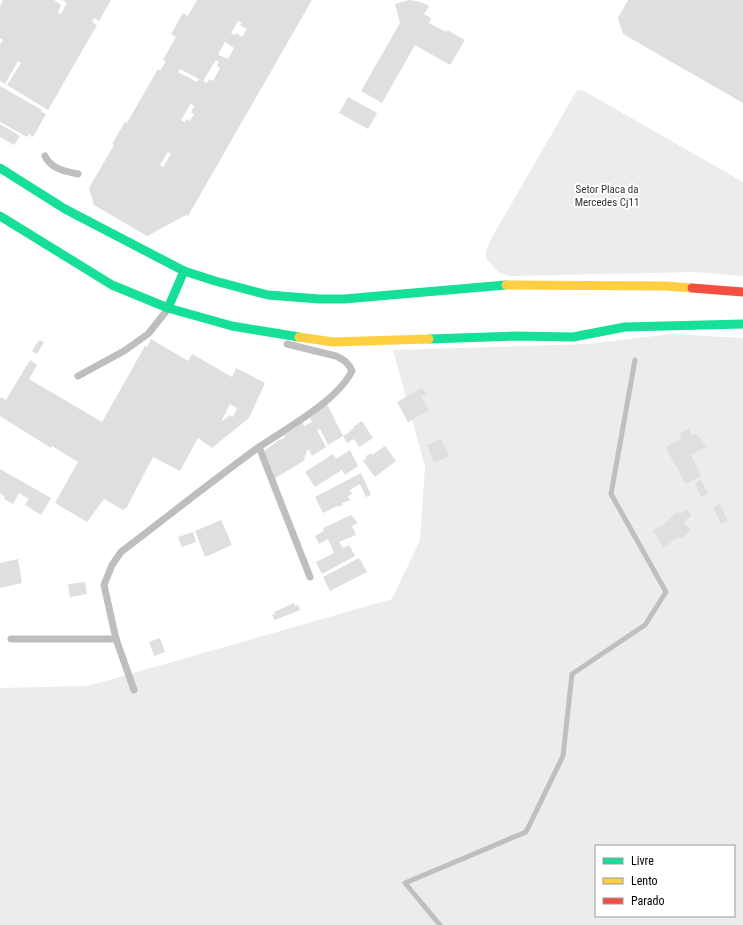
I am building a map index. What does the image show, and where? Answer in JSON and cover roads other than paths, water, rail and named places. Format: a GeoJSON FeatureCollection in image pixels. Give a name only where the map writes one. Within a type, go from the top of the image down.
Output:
{"type":"FeatureCollection","features":[{"type":"Feature","properties":{"kind":"street"},"geometry":{"type":"LineString","coordinates":[[0,168],[64,209],[184,271],[268,295],[319,299],[344,299],[496,285],[665,286],[743,292]]}},
{"type":"Feature","properties":{"kind":"street"},"geometry":{"type":"LineString","coordinates":[[1,219],[112,285],[168,308],[232,326],[333,342],[516,336],[573,337],[624,327],[743,324]]}},
{"type":"Feature","properties":{"kind":"street"},"geometry":{"type":"LineString","coordinates":[[168,308],[184,271]]}},
{"type":"Feature","properties":{"kind":"lane"},"geometry":{"type":"LineString","coordinates":[[45,156],[49,164],[56,168],[78,174]]}},
{"type":"Feature","properties":{"kind":"lane"},"geometry":{"type":"LineString","coordinates":[[78,376],[124,351],[148,334],[168,308]]}},
{"type":"Feature","properties":{"kind":"lane"},"geometry":{"type":"LineString","coordinates":[[134,690],[116,639],[104,585],[112,565],[121,552],[259,448],[312,412],[341,387],[352,371],[350,366],[344,360],[336,356],[279,342],[270,338],[261,331]]}},
{"type":"Feature","properties":{"kind":"lane"},"geometry":{"type":"LineString","coordinates":[[259,448],[310,577]]}},
{"type":"Feature","properties":{"kind":"lane"},"geometry":{"type":"LineString","coordinates":[[11,639],[116,639]]}},
{"type":"Feature","properties":{"kind":"waterway"},"geometry":{"type":"LineString","coordinates":[[440,925],[405,883],[526,832],[563,756],[572,674],[645,625],[666,592],[611,494],[635,360]]}},
{"type":"Feature","properties":{"kind":"park label","name":"Setor Placa da Mercedes Cj11"},"geometry":{"type":"Point","coordinates":[607,195]}}]}
